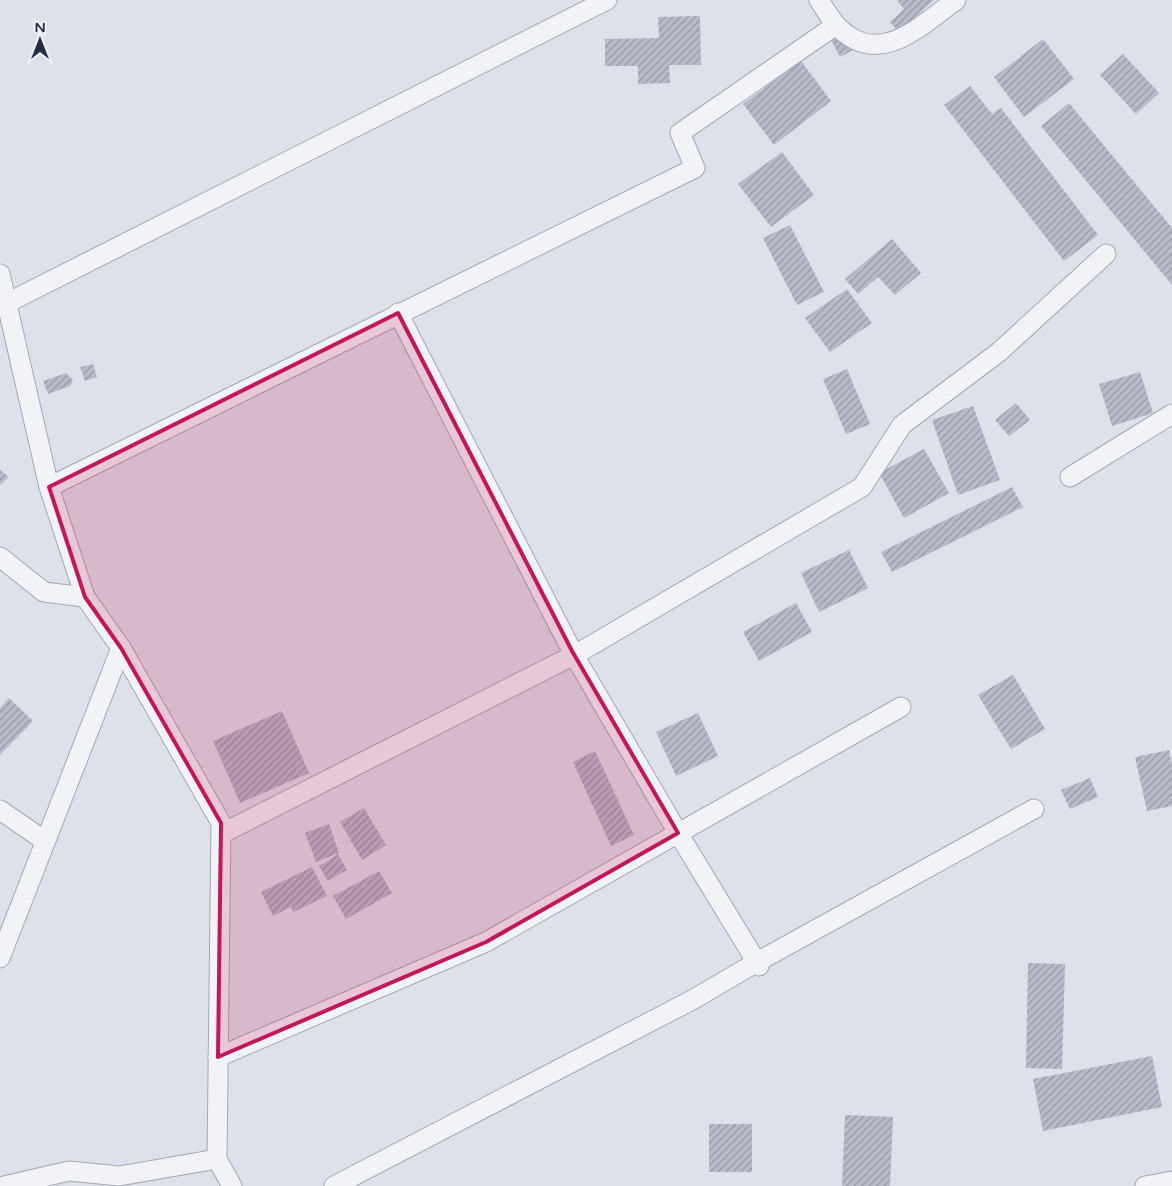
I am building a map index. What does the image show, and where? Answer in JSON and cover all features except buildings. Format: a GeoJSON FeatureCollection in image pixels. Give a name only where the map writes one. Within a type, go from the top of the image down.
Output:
{"type":"FeatureCollection","features":[{"type":"Feature","properties":{"kind":"street"},"geometry":{"type":"LineString","coordinates":[[7,303],[607,0]]}},
{"type":"Feature","properties":{"kind":"street"},"geometry":{"type":"LineString","coordinates":[[819,0],[836,25],[854,40],[872,45],[892,43],[906,36],[956,0]]}},
{"type":"Feature","properties":{"kind":"street"},"geometry":{"type":"LineString","coordinates":[[49,487],[695,168],[680,133],[836,25]]}},
{"type":"Feature","properties":{"kind":"street"},"geometry":{"type":"LineString","coordinates":[[222,834],[574,655],[862,487],[902,425],[998,352],[1106,254]]}},
{"type":"Feature","properties":{"kind":"street"},"geometry":{"type":"LineString","coordinates":[[0,274],[49,487],[85,597],[121,648],[222,823],[216,1159],[232,1186]]}},
{"type":"Feature","properties":{"kind":"street"},"geometry":{"type":"LineString","coordinates":[[398,313],[574,655],[678,833],[758,964]]}},
{"type":"Feature","properties":{"kind":"street"},"geometry":{"type":"LineString","coordinates":[[1070,477],[1172,414]]}},
{"type":"Feature","properties":{"kind":"street"},"geometry":{"type":"LineString","coordinates":[[0,557],[44,592],[85,597]]}},
{"type":"Feature","properties":{"kind":"street"},"geometry":{"type":"LineString","coordinates":[[0,958],[121,648]]}},
{"type":"Feature","properties":{"kind":"street"},"geometry":{"type":"LineString","coordinates":[[218,1057],[486,942],[901,708]]}},
{"type":"Feature","properties":{"kind":"street"},"geometry":{"type":"LineString","coordinates":[[334,1186],[694,999],[1034,809]]}},
{"type":"Feature","properties":{"kind":"street"},"geometry":{"type":"LineString","coordinates":[[0,810],[45,841]]}},
{"type":"Feature","properties":{"kind":"street"},"geometry":{"type":"LineString","coordinates":[[4,1186],[69,1172],[118,1181],[216,1159]]}},
{"type":"Feature","properties":{"kind":"street"},"geometry":{"type":"LineString","coordinates":[[1145,1186],[1172,1181]]}},
{"type":"Feature","properties":{"kind":"highlighted area"},"geometry":{"type":"Polygon","coordinates":[[[398,313],[572,651],[678,833],[486,942],[218,1057],[221,823],[121,648],[85,597],[49,487],[398,313]]]}}]}
